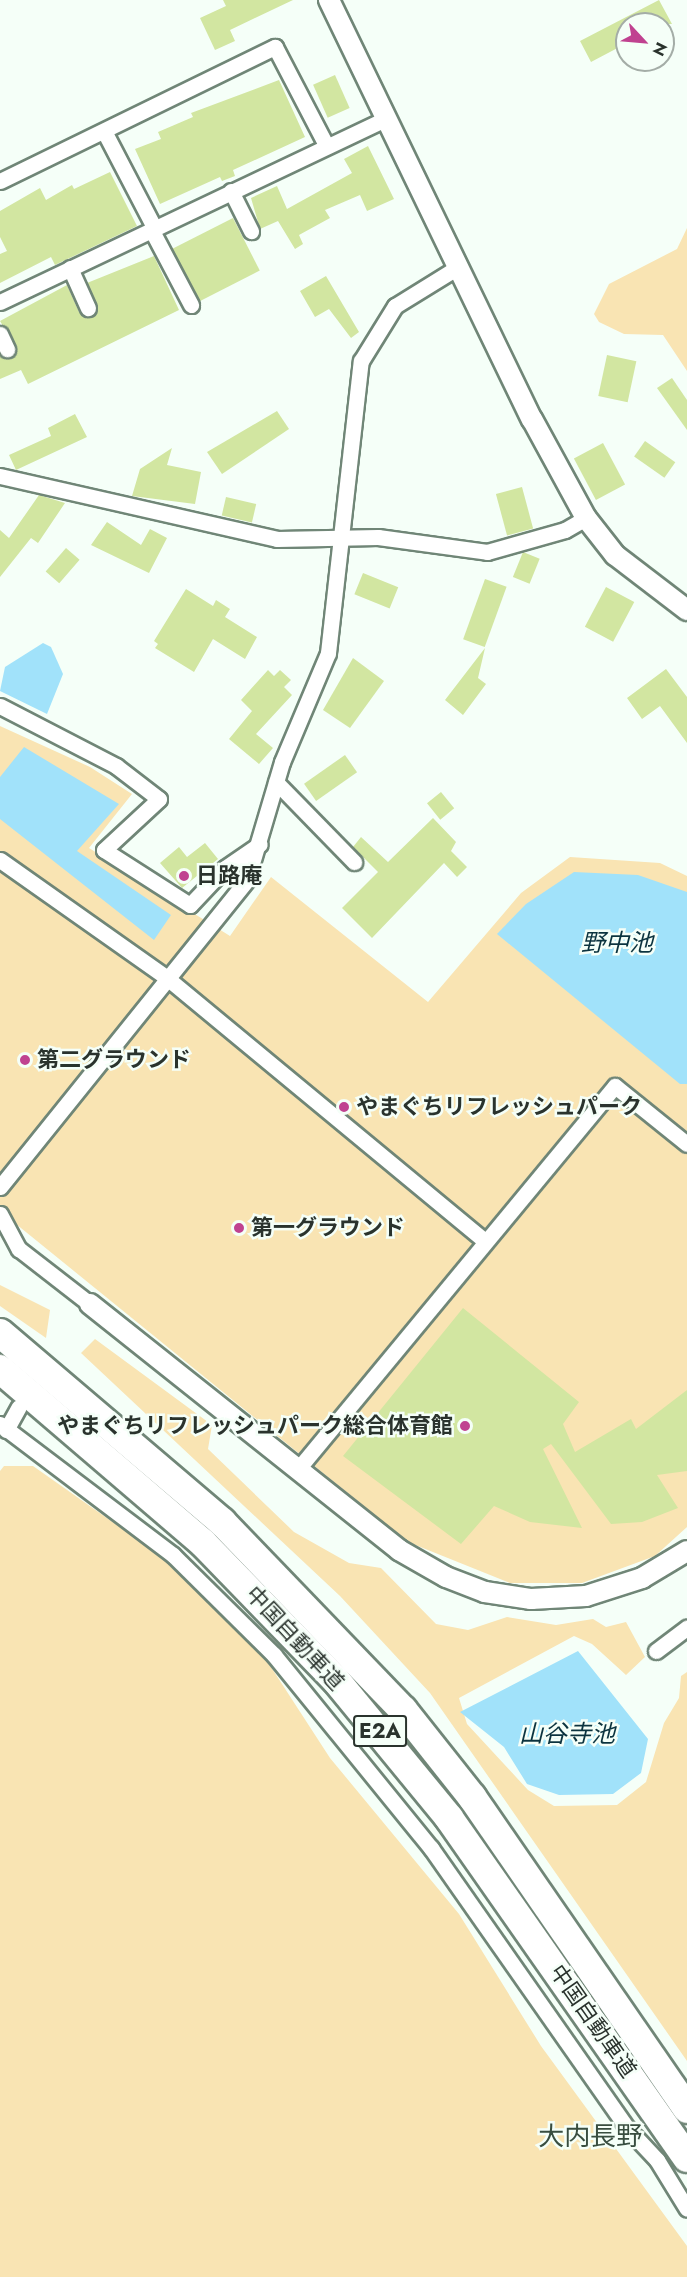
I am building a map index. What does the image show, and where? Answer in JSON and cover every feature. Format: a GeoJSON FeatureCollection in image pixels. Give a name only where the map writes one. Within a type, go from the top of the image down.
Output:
{"type":"FeatureCollection","features":[{"type":"Feature","properties":{"kind":"highway","name":"中国自動車道"},"geometry":{"type":"LineString","coordinates":[[0,1333],[222,1522],[403,1710],[472,1797],[687,2109]]}},
{"type":"Feature","properties":{"kind":"highway","name":"中国自動車道"},"geometry":{"type":"LineString","coordinates":[[0,1369],[203,1543],[349,1695],[449,1818],[687,2158]]}},
{"type":"Feature","properties":{"kind":"street"},"geometry":{"type":"LineString","coordinates":[[329,0],[458,267],[586,518],[615,555],[687,610]]}},
{"type":"Feature","properties":{"kind":"street"},"geometry":{"type":"LineString","coordinates":[[0,181],[105,133],[275,47],[326,145]]}},
{"type":"Feature","properties":{"kind":"street"},"geometry":{"type":"LineString","coordinates":[[0,302],[326,145],[386,119]]}},
{"type":"Feature","properties":{"kind":"street"},"geometry":{"type":"LineString","coordinates":[[105,133],[191,305]]}},
{"type":"Feature","properties":{"kind":"street"},"geometry":{"type":"LineString","coordinates":[[231,191],[251,231]]}},
{"type":"Feature","properties":{"kind":"street"},"geometry":{"type":"LineString","coordinates":[[0,1187],[247,880],[260,844],[276,782],[328,653],[343,538],[361,361],[395,306],[458,267]]}},
{"type":"Feature","properties":{"kind":"street"},"geometry":{"type":"LineString","coordinates":[[70,268],[88,308]]}},
{"type":"Feature","properties":{"kind":"street"},"geometry":{"type":"LineString","coordinates":[[0,334],[7,349]]}},
{"type":"Feature","properties":{"kind":"street"},"geometry":{"type":"LineString","coordinates":[[0,476],[277,539],[378,537],[487,552],[565,530],[586,518]]}},
{"type":"Feature","properties":{"kind":"street"},"geometry":{"type":"LineString","coordinates":[[0,706],[116,766],[159,799],[104,850],[190,905],[225,868],[260,844]]}},
{"type":"Feature","properties":{"kind":"street"},"geometry":{"type":"LineString","coordinates":[[276,782],[354,862]]}},
{"type":"Feature","properties":{"kind":"street"},"geometry":{"type":"LineString","coordinates":[[0,860],[167,978],[485,1241]]}},
{"type":"Feature","properties":{"kind":"street"},"geometry":{"type":"LineString","coordinates":[[298,1469],[615,1086],[687,1144]]}},
{"type":"Feature","properties":{"kind":"street"},"geometry":{"type":"LineString","coordinates":[[0,1214],[19,1249],[399,1550],[485,1592],[531,1599],[586,1596],[642,1578],[687,1551]]}},
{"type":"Feature","properties":{"kind":"street"},"geometry":{"type":"LineString","coordinates":[[19,1407],[3,1427],[173,1555],[274,1655],[430,1848],[627,2128],[657,2160],[687,2210]]}},
{"type":"Feature","properties":{"kind":"street"},"geometry":{"type":"LineString","coordinates":[[656,1651],[687,1628]]}},
{"type":"Feature","properties":{"kind":"shaded area"},"geometry":{"type":"Polygon","coordinates":[[[687,228],[687,371],[663,335],[624,334],[599,322],[594,314],[609,284],[677,249],[687,228]]]}},
{"type":"Feature","properties":{"kind":"shaded area","name":"やまぐちリフレッシュパーク"},"geometry":{"type":"Polygon","coordinates":[[[0,726],[90,767],[132,794],[89,848],[230,936],[271,877],[428,1002],[521,893],[570,857],[660,863],[687,876],[687,1527],[655,1556],[582,1583],[510,1583],[408,1542],[0,1211],[0,726]]]}},
{"type":"Feature","properties":{"kind":"shaded area"},"geometry":{"type":"Polygon","coordinates":[[[0,1285],[50,1310],[46,1338],[0,1306],[0,1285]]]}},
{"type":"Feature","properties":{"kind":"shaded area"},"geometry":{"type":"Polygon","coordinates":[[[95,1339],[212,1425],[208,1449],[294,1532],[349,1563],[381,1568],[436,1624],[468,1630],[507,1617],[556,1625],[593,1619],[606,1627],[626,1622],[645,1657],[626,1675],[592,1644],[574,1636],[459,1698],[467,1724],[528,1790],[554,1806],[617,1805],[646,1782],[664,1723],[679,1698],[681,1676],[687,1672],[687,2061],[430,1693],[340,1596],[81,1353],[95,1339]]]}},
{"type":"Feature","properties":{"kind":"shaded area"},"geometry":{"type":"Polygon","coordinates":[[[4,1466],[33,1466],[158,1554],[269,1664],[330,1758],[459,1914],[541,2046],[687,2246],[687,2277],[0,2277],[0,1471],[4,1466]]]}},
{"type":"Feature","properties":{"kind":"water"},"geometry":{"type":"Polygon","coordinates":[[[43,643],[51,647],[63,674],[47,714],[0,691],[5,667],[43,643]]]}},
{"type":"Feature","properties":{"kind":"water"},"geometry":{"type":"Polygon","coordinates":[[[24,747],[119,804],[77,851],[171,915],[154,940],[0,819],[0,777],[24,747]]]}},
{"type":"Feature","properties":{"kind":"water","name":"野中池"},"geometry":{"type":"Polygon","coordinates":[[[574,872],[638,875],[687,892],[687,1084],[680,1084],[497,934],[526,904],[574,872]]]}},
{"type":"Feature","properties":{"kind":"water","name":"山谷寺池"},"geometry":{"type":"Polygon","coordinates":[[[578,1651],[648,1739],[641,1773],[613,1794],[559,1795],[527,1784],[504,1747],[460,1712],[578,1651]]]}},
{"type":"Feature","properties":{"kind":"building"},"geometry":{"type":"Polygon","coordinates":[[[223,0],[293,0],[230,30],[235,41],[215,50],[200,18],[226,6],[223,0]]]}},
{"type":"Feature","properties":{"kind":"building"},"geometry":{"type":"Polygon","coordinates":[[[659,0],[666,12],[636,12],[659,0]]]}},
{"type":"Feature","properties":{"kind":"building"},"geometry":{"type":"Polygon","coordinates":[[[615,23],[615,49],[591,62],[580,41],[615,23]]]}},
{"type":"Feature","properties":{"kind":"building"},"geometry":{"type":"Polygon","coordinates":[[[335,75],[350,108],[328,118],[313,85],[335,75]]]}},
{"type":"Feature","properties":{"kind":"building"},"geometry":{"type":"Polygon","coordinates":[[[279,80],[305,137],[233,170],[235,176],[222,181],[220,177],[160,204],[135,149],[161,139],[158,132],[193,117],[191,113],[279,80]]]}},
{"type":"Feature","properties":{"kind":"building"},"geometry":{"type":"Polygon","coordinates":[[[368,146],[394,199],[367,211],[360,195],[325,210],[330,218],[299,235],[303,244],[295,249],[278,221],[260,229],[251,198],[277,186],[287,209],[352,173],[344,159],[368,146]]]}},
{"type":"Feature","properties":{"kind":"building"},"geometry":{"type":"Polygon","coordinates":[[[110,172],[137,226],[55,265],[51,257],[0,283],[0,254],[7,251],[0,237],[0,211],[40,188],[46,200],[72,185],[74,189],[110,172]]]}},
{"type":"Feature","properties":{"kind":"building"},"geometry":{"type":"Polygon","coordinates":[[[233,218],[260,271],[199,301],[172,249],[233,218]]]}},
{"type":"Feature","properties":{"kind":"building"},"geometry":{"type":"Polygon","coordinates":[[[154,256],[179,310],[28,384],[21,370],[0,379],[0,355],[11,358],[17,349],[0,321],[67,285],[79,312],[91,317],[98,308],[87,283],[154,256]]]}},
{"type":"Feature","properties":{"kind":"building"},"geometry":{"type":"Polygon","coordinates":[[[326,276],[359,332],[351,338],[329,309],[315,317],[300,291],[326,276]]]}},
{"type":"Feature","properties":{"kind":"building"},"geometry":{"type":"Polygon","coordinates":[[[607,355],[636,361],[628,402],[598,396],[607,355]]]}},
{"type":"Feature","properties":{"kind":"building"},"geometry":{"type":"Polygon","coordinates":[[[672,378],[687,400],[687,430],[657,388],[672,378]]]}},
{"type":"Feature","properties":{"kind":"building"},"geometry":{"type":"Polygon","coordinates":[[[277,411],[289,429],[222,474],[207,452],[277,411]]]}},
{"type":"Feature","properties":{"kind":"building"},"geometry":{"type":"Polygon","coordinates":[[[75,414],[87,437],[16,470],[9,455],[51,436],[48,428],[75,414]]]}},
{"type":"Feature","properties":{"kind":"building"},"geometry":{"type":"Polygon","coordinates":[[[645,441],[675,462],[664,478],[634,457],[645,441]]]}},
{"type":"Feature","properties":{"kind":"building"},"geometry":{"type":"Polygon","coordinates":[[[603,443],[625,484],[596,500],[574,458],[603,443]]]}},
{"type":"Feature","properties":{"kind":"building"},"geometry":{"type":"Polygon","coordinates":[[[172,448],[167,465],[201,472],[195,504],[132,496],[140,469],[172,448]]]}},
{"type":"Feature","properties":{"kind":"building"},"geometry":{"type":"Polygon","coordinates":[[[522,487],[533,529],[507,536],[496,494],[522,487]]]}},
{"type":"Feature","properties":{"kind":"building"},"geometry":{"type":"Polygon","coordinates":[[[39,495],[65,503],[38,543],[31,538],[0,577],[0,530],[9,538],[39,495]]]}},
{"type":"Feature","properties":{"kind":"building"},"geometry":{"type":"Polygon","coordinates":[[[226,497],[256,504],[252,522],[222,516],[226,497]]]}},
{"type":"Feature","properties":{"kind":"building"},"geometry":{"type":"Polygon","coordinates":[[[107,522],[141,545],[150,529],[167,538],[149,573],[91,545],[107,522]]]}},
{"type":"Feature","properties":{"kind":"building"},"geometry":{"type":"Polygon","coordinates":[[[66,548],[80,560],[59,583],[46,571],[66,548]]]}},
{"type":"Feature","properties":{"kind":"building"},"geometry":{"type":"Polygon","coordinates":[[[523,552],[540,559],[530,584],[513,577],[523,552]]]}},
{"type":"Feature","properties":{"kind":"building"},"geometry":{"type":"Polygon","coordinates":[[[363,573],[398,587],[390,609],[354,594],[363,573]]]}},
{"type":"Feature","properties":{"kind":"building"},"geometry":{"type":"Polygon","coordinates":[[[485,579],[507,587],[485,647],[463,639],[485,579]]]}},
{"type":"Feature","properties":{"kind":"building"},"geometry":{"type":"Polygon","coordinates":[[[606,587],[634,602],[613,642],[585,627],[606,587]]]}},
{"type":"Feature","properties":{"kind":"building"},"geometry":{"type":"Polygon","coordinates":[[[186,589],[213,606],[216,600],[230,609],[225,617],[257,637],[245,659],[213,639],[194,672],[155,648],[158,644],[154,641],[186,589]]]}},
{"type":"Feature","properties":{"kind":"building"},"geometry":{"type":"Polygon","coordinates":[[[485,648],[478,678],[486,684],[463,715],[445,700],[485,648]]]}},
{"type":"Feature","properties":{"kind":"building"},"geometry":{"type":"Polygon","coordinates":[[[353,658],[384,681],[350,728],[323,710],[353,658]]]}},
{"type":"Feature","properties":{"kind":"building"},"geometry":{"type":"Polygon","coordinates":[[[666,669],[687,697],[687,743],[660,706],[642,719],[627,698],[666,669]]]}},
{"type":"Feature","properties":{"kind":"building"},"geometry":{"type":"Polygon","coordinates":[[[268,670],[274,676],[280,670],[291,680],[284,687],[292,695],[256,734],[273,748],[259,764],[229,739],[252,711],[241,700],[268,670]]]}},
{"type":"Feature","properties":{"kind":"building"},"geometry":{"type":"Polygon","coordinates":[[[345,755],[357,772],[316,801],[304,784],[345,755]]]}},
{"type":"Feature","properties":{"kind":"building"},"geometry":{"type":"Polygon","coordinates":[[[441,792],[454,808],[440,820],[427,803],[441,792]]]}},
{"type":"Feature","properties":{"kind":"building"},"geometry":{"type":"Polygon","coordinates":[[[433,818],[456,842],[451,851],[467,867],[457,877],[444,863],[372,938],[342,908],[378,872],[353,847],[361,837],[388,862],[433,818]]]}},
{"type":"Feature","properties":{"kind":"building","name":"日路庵"},"geometry":{"type":"Polygon","coordinates":[[[205,843],[218,859],[182,888],[160,863],[179,847],[187,857],[205,843]]]}},
{"type":"Feature","properties":{"kind":"building","name":"やまぐちリフレッシュパーク総合体育館"},"geometry":{"type":"Polygon","coordinates":[[[463,1308],[579,1402],[563,1424],[575,1452],[631,1419],[636,1429],[687,1390],[687,1471],[657,1475],[678,1508],[642,1522],[611,1524],[551,1444],[543,1449],[582,1528],[530,1522],[494,1506],[461,1544],[343,1456],[463,1308]]]}},
{"type":"Feature","properties":{"kind":"place","name":"日路庵"},"geometry":{"type":"Point","coordinates":[184,876]}},
{"type":"Feature","properties":{"kind":"place","name":"第二グラウンド"},"geometry":{"type":"Point","coordinates":[25,1060]}},
{"type":"Feature","properties":{"kind":"place","name":"やまぐちリフレッシュパーク"},"geometry":{"type":"Point","coordinates":[344,1107]}},
{"type":"Feature","properties":{"kind":"place","name":"第一グラウンド"},"geometry":{"type":"Point","coordinates":[239,1228]}},
{"type":"Feature","properties":{"kind":"place","name":"やまぐちリフレッシュパーク総合体育館"},"geometry":{"type":"Point","coordinates":[465,1426]}},
{"type":"Feature","properties":{"kind":"district","name":"大内長野"},"geometry":{"type":"Point","coordinates":[590,2137]}}]}
